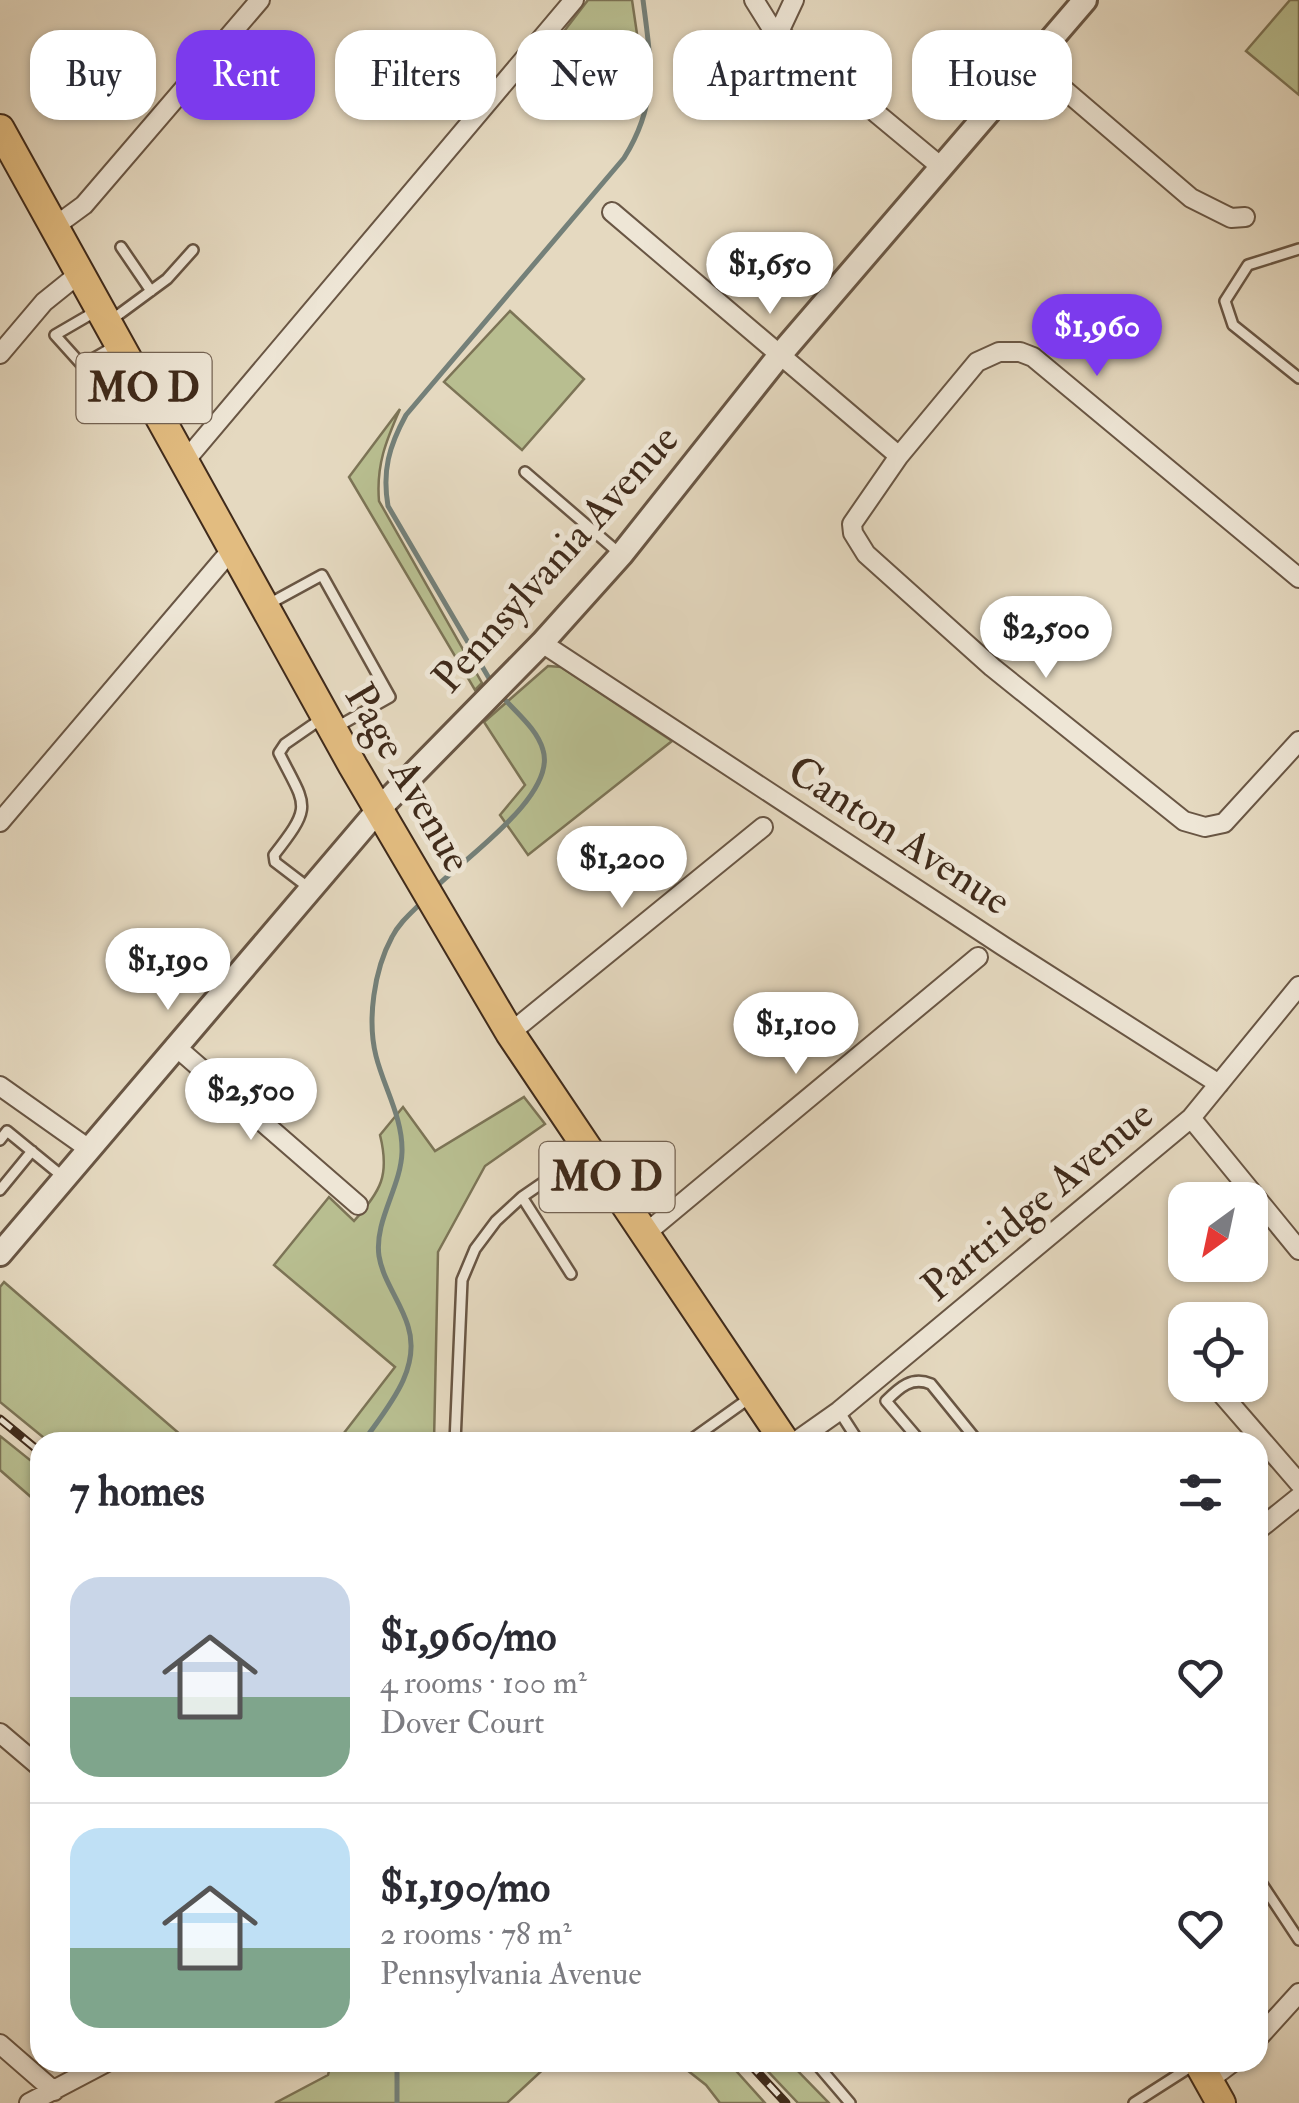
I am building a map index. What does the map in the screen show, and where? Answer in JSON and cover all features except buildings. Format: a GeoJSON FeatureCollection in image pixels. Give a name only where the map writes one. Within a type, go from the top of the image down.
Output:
{"type":"FeatureCollection","features":[{"type":"Feature","properties":{"kind":"main road","name":"Page Avenue"},"geometry":{"type":"LineString","coordinates":[[0,129],[329,723],[510,1032],[778,1432]]}},
{"type":"Feature","properties":{"kind":"street"},"geometry":{"type":"LineString","coordinates":[[54,227],[84,205],[260,0]]}},
{"type":"Feature","properties":{"kind":"street"},"geometry":{"type":"LineString","coordinates":[[185,462],[574,0]]}},
{"type":"Feature","properties":{"kind":"street"},"geometry":{"type":"LineString","coordinates":[[754,0],[776,30]]}},
{"type":"Feature","properties":{"kind":"street"},"geometry":{"type":"LineString","coordinates":[[779,30],[794,0]]}},
{"type":"Feature","properties":{"kind":"street","name":"Pennsylvania Avenue"},"geometry":{"type":"LineString","coordinates":[[1059,30],[1084,0]]}},
{"type":"Feature","properties":{"kind":"street"},"geometry":{"type":"LineString","coordinates":[[1072,96],[1192,198],[1230,218],[1244,217]]}},
{"type":"Feature","properties":{"kind":"street"},"geometry":{"type":"LineString","coordinates":[[884,120],[940,166]]}},
{"type":"Feature","properties":{"kind":"street","name":"Pennsylvania Avenue"},"geometry":{"type":"LineString","coordinates":[[0,1254],[379,809],[542,643],[621,555],[779,356],[981,120]]}},
{"type":"Feature","properties":{"kind":"street"},"geometry":{"type":"LineString","coordinates":[[612,212],[899,456]]}},
{"type":"Feature","properties":{"kind":"street"},"geometry":{"type":"LineString","coordinates":[[0,354],[44,302],[80,272]]}},
{"type":"Feature","properties":{"kind":"street"},"geometry":{"type":"LineString","coordinates":[[1296,749],[1224,822],[1205,827],[1184,821],[992,667],[866,554],[852,524],[899,456],[977,362],[998,352],[1020,352],[1034,357],[1299,578]]}},
{"type":"Feature","properties":{"kind":"street"},"geometry":{"type":"LineString","coordinates":[[0,822],[233,548]]}},
{"type":"Feature","properties":{"kind":"street","name":"Canton Avenue"},"geometry":{"type":"LineString","coordinates":[[542,643],[1219,1084]]}},
{"type":"Feature","properties":{"kind":"street"},"geometry":{"type":"LineString","coordinates":[[510,1032],[763,827]]}},
{"type":"Feature","properties":{"kind":"street"},"geometry":{"type":"LineString","coordinates":[[645,1234],[978,956]]}},
{"type":"Feature","properties":{"kind":"street","name":"Partridge Avenue"},"geometry":{"type":"LineString","coordinates":[[809,1432],[1192,1118],[1299,986]]}},
{"type":"Feature","properties":{"kind":"street"},"geometry":{"type":"LineString","coordinates":[[175,1046],[358,1205]]}},
{"type":"Feature","properties":{"kind":"street"},"geometry":{"type":"LineString","coordinates":[[0,1086],[89,1149]]}},
{"type":"Feature","properties":{"kind":"street"},"geometry":{"type":"LineString","coordinates":[[1192,1118],[1299,1250]]}},
{"type":"Feature","properties":{"kind":"street"},"geometry":{"type":"LineString","coordinates":[[1229,1402],[1255,1432]]}},
{"type":"Feature","properties":{"kind":"street"},"geometry":{"type":"LineString","coordinates":[[1268,1447],[1299,1483]]}},
{"type":"Feature","properties":{"kind":"street"},"geometry":{"type":"LineString","coordinates":[[1268,1522],[1299,1497]]}},
{"type":"Feature","properties":{"kind":"street"},"geometry":{"type":"LineString","coordinates":[[0,1733],[30,1758]]}},
{"type":"Feature","properties":{"kind":"street"},"geometry":{"type":"LineString","coordinates":[[1268,2027],[1299,1993]]}},
{"type":"Feature","properties":{"kind":"street"},"geometry":{"type":"LineString","coordinates":[[0,2044],[30,2070]]}},
{"type":"Feature","properties":{"kind":"street"},"geometry":{"type":"LineString","coordinates":[[32,2072],[54,2091]]}},
{"type":"Feature","properties":{"kind":"street"},"geometry":{"type":"LineString","coordinates":[[29,2103],[89,2072]]}},
{"type":"Feature","properties":{"kind":"lane"},"geometry":{"type":"LineString","coordinates":[[121,247],[151,290]]}},
{"type":"Feature","properties":{"kind":"lane"},"geometry":{"type":"LineString","coordinates":[[1299,249],[1248,265],[1225,301],[1232,325],[1299,378]]}},
{"type":"Feature","properties":{"kind":"lane"},"geometry":{"type":"LineString","coordinates":[[109,325],[55,335],[82,365],[109,325],[167,279],[193,250]]}},
{"type":"Feature","properties":{"kind":"lane"},"geometry":{"type":"LineString","coordinates":[[526,472],[621,555]]}},
{"type":"Feature","properties":{"kind":"lane"},"geometry":{"type":"LineString","coordinates":[[265,606],[322,576],[390,697],[284,744],[280,753],[302,793],[303,816],[274,855],[275,862],[311,889]]}},
{"type":"Feature","properties":{"kind":"lane"},"geometry":{"type":"LineString","coordinates":[[0,1140],[7,1131],[64,1178]]}},
{"type":"Feature","properties":{"kind":"lane"},"geometry":{"type":"LineString","coordinates":[[455,1432],[462,1280],[476,1249],[496,1221],[522,1198],[589,1151]]}},
{"type":"Feature","properties":{"kind":"lane"},"geometry":{"type":"LineString","coordinates":[[0,1190],[32,1152]]}},
{"type":"Feature","properties":{"kind":"lane"},"geometry":{"type":"LineString","coordinates":[[522,1198],[571,1274]]}},
{"type":"Feature","properties":{"kind":"lane"},"geometry":{"type":"LineString","coordinates":[[886,1401],[908,1383],[920,1380],[931,1384],[970,1432]]}},
{"type":"Feature","properties":{"kind":"lane"},"geometry":{"type":"LineString","coordinates":[[872,1384],[912,1432]]}},
{"type":"Feature","properties":{"kind":"lane"},"geometry":{"type":"LineString","coordinates":[[702,1432],[754,1396]]}},
{"type":"Feature","properties":{"kind":"lane"},"geometry":{"type":"LineString","coordinates":[[839,1411],[853,1432]]}},
{"type":"Feature","properties":{"kind":"lane"},"geometry":{"type":"LineString","coordinates":[[1268,1893],[1299,1940]]}},
{"type":"Feature","properties":{"kind":"lane"},"geometry":{"type":"LineString","coordinates":[[824,2072],[850,2103]]}},
{"type":"Feature","properties":{"kind":"lane"},"geometry":{"type":"LineString","coordinates":[[1134,2103],[1206,2077]]}},
{"type":"Feature","properties":{"kind":"green space"},"geometry":{"type":"Polygon","coordinates":[[[588,0],[632,0],[636,30],[565,30],[588,0]]]}},
{"type":"Feature","properties":{"kind":"green space"},"geometry":{"type":"Polygon","coordinates":[[[1290,0],[1299,0],[1299,95],[1246,51],[1290,0]]]}},
{"type":"Feature","properties":{"kind":"green space"},"geometry":{"type":"Polygon","coordinates":[[[510,311],[584,379],[522,450],[444,382],[510,311]]]}},
{"type":"Feature","properties":{"kind":"green space"},"geometry":{"type":"Polygon","coordinates":[[[400,409],[383,454],[379,501],[482,683],[475,690],[349,477],[400,409]]]}},
{"type":"Feature","properties":{"kind":"green space"},"geometry":{"type":"Polygon","coordinates":[[[548,666],[561,667],[672,741],[528,855],[500,815],[525,785],[484,722],[548,666]]]}},
{"type":"Feature","properties":{"kind":"green space"},"geometry":{"type":"Polygon","coordinates":[[[524,1097],[545,1124],[485,1166],[438,1252],[434,1432],[345,1432],[395,1367],[274,1265],[329,1197],[354,1221],[363,1210],[381,1182],[384,1161],[380,1135],[403,1107],[435,1151],[524,1097]]]}},
{"type":"Feature","properties":{"kind":"green space"},"geometry":{"type":"Polygon","coordinates":[[[4,1282],[177,1432],[37,1432],[0,1402],[0,1287],[4,1282]]]}},
{"type":"Feature","properties":{"kind":"green space"},"geometry":{"type":"Polygon","coordinates":[[[0,1436],[30,1460],[30,1496],[0,1470],[0,1436]]]}},
{"type":"Feature","properties":{"kind":"green space"},"geometry":{"type":"Polygon","coordinates":[[[540,2072],[507,2103],[275,2103],[328,2075],[540,2072]]]}},
{"type":"Feature","properties":{"kind":"green space"},"geometry":{"type":"Polygon","coordinates":[[[689,2072],[737,2072],[765,2103],[720,2103],[689,2072]]]}},
{"type":"Feature","properties":{"kind":"green space"},"geometry":{"type":"Polygon","coordinates":[[[769,2072],[799,2072],[829,2103],[798,2103],[769,2072]]]}},
{"type":"Feature","properties":{"kind":"waterway"},"geometry":{"type":"LineString","coordinates":[[493,685],[388,506],[388,459],[406,415],[624,158],[648,100],[650,62],[643,0]]}},
{"type":"Feature","properties":{"kind":"waterway"},"geometry":{"type":"LineString","coordinates":[[436,887],[506,824],[536,786],[544,768],[543,750],[536,734],[500,694]]}},
{"type":"Feature","properties":{"kind":"waterway"},"geometry":{"type":"LineString","coordinates":[[370,1432],[406,1373],[411,1342],[379,1256],[380,1230],[402,1152],[396,1115],[373,1042],[372,1011],[386,950],[398,927],[422,902]]}},
{"type":"Feature","properties":{"kind":"waterway"},"geometry":{"type":"LineString","coordinates":[[397,2072],[397,2103]]}},
{"type":"Feature","properties":{"kind":"railway"},"geometry":{"type":"LineString","coordinates":[[0,1419],[30,1444]]}},
{"type":"Feature","properties":{"kind":"railway"},"geometry":{"type":"LineString","coordinates":[[757,2072],[786,2103]]}}]}
